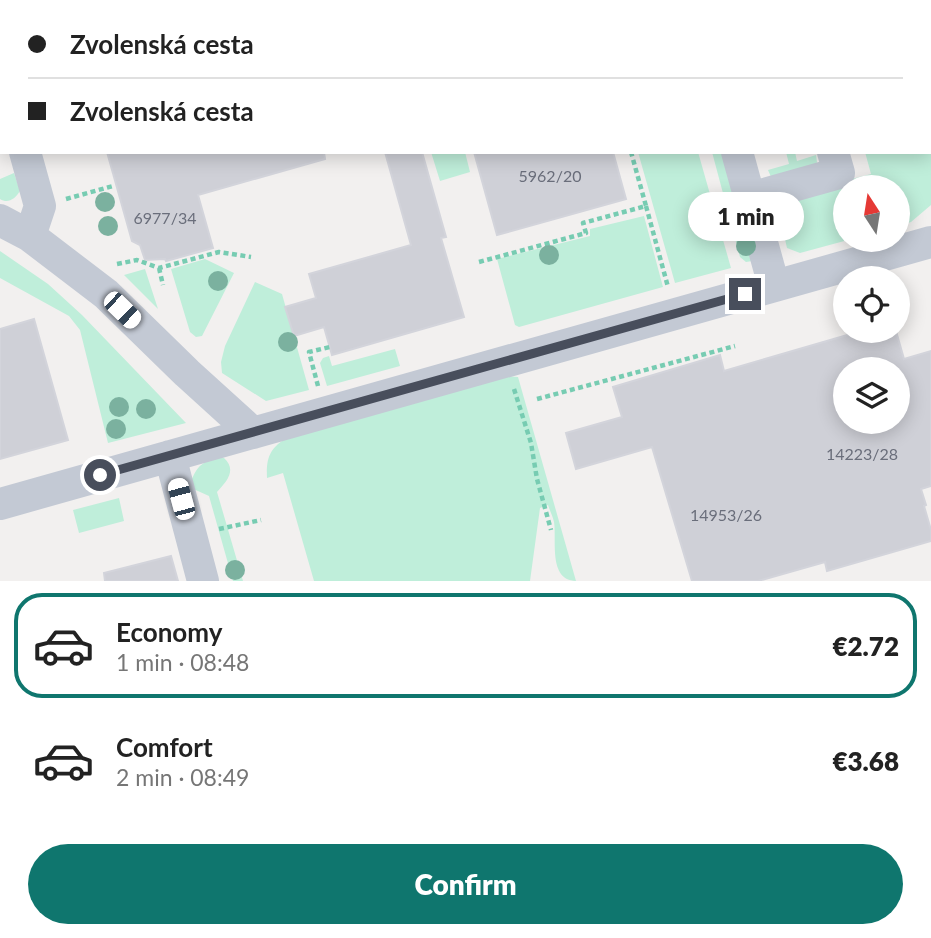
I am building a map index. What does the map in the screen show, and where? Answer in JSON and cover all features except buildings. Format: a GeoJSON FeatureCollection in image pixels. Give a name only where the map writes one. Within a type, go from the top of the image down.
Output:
{"type":"FeatureCollection","features":[{"type":"Feature","properties":{"kind":"lane"},"geometry":{"type":"LineString","coordinates":[[26,154],[40,206],[30,236]]}},
{"type":"Feature","properties":{"kind":"lane"},"geometry":{"type":"LineString","coordinates":[[738,154],[774,286]]}},
{"type":"Feature","properties":{"kind":"lane"},"geometry":{"type":"LineString","coordinates":[[750,198],[839,173],[834,154]]}},
{"type":"Feature","properties":{"kind":"lane"},"geometry":{"type":"LineString","coordinates":[[0,220],[30,236],[106,294],[253,433]]}},
{"type":"Feature","properties":{"kind":"lane"},"geometry":{"type":"LineString","coordinates":[[0,504],[930,242]]}},
{"type":"Feature","properties":{"kind":"lane"},"geometry":{"type":"LineString","coordinates":[[170,456],[203,581]]}},
{"type":"Feature","properties":{"kind":"path"},"geometry":{"type":"LineString","coordinates":[[632,154],[670,295]]}},
{"type":"Feature","properties":{"kind":"path"},"geometry":{"type":"LineString","coordinates":[[40,206],[113,186]]}},
{"type":"Feature","properties":{"kind":"path"},"geometry":{"type":"LineString","coordinates":[[479,262],[586,233],[583,223],[646,206]]}},
{"type":"Feature","properties":{"kind":"path"},"geometry":{"type":"LineString","coordinates":[[120,263],[137,260],[159,268],[219,252],[251,257]]}},
{"type":"Feature","properties":{"kind":"path"},"geometry":{"type":"LineString","coordinates":[[159,268],[163,285]]}},
{"type":"Feature","properties":{"kind":"path"},"geometry":{"type":"LineString","coordinates":[[537,399],[735,346]]}},
{"type":"Feature","properties":{"kind":"path"},"geometry":{"type":"LineString","coordinates":[[320,393],[309,352],[330,347]]}},
{"type":"Feature","properties":{"kind":"path"},"geometry":{"type":"LineString","coordinates":[[507,361],[531,443],[537,479],[551,530]]}},
{"type":"Feature","properties":{"kind":"path"},"geometry":{"type":"LineString","coordinates":[[227,528],[261,520]]}},
{"type":"Feature","properties":{"kind":"green space"},"geometry":{"type":"Polygon","coordinates":[[[432,154],[466,154],[470,172],[440,181],[432,154]]]}},
{"type":"Feature","properties":{"kind":"green space"},"geometry":{"type":"Polygon","coordinates":[[[639,154],[699,154],[731,268],[675,283],[639,154]]]}},
{"type":"Feature","properties":{"kind":"green space"},"geometry":{"type":"Polygon","coordinates":[[[713,154],[727,154],[752,261],[746,262],[740,257],[713,154]]]}},
{"type":"Feature","properties":{"kind":"green space"},"geometry":{"type":"Polygon","coordinates":[[[786,154],[795,154],[797,161],[816,155],[815,168],[771,177],[768,170],[789,164],[786,154]]]}},
{"type":"Feature","properties":{"kind":"green space"},"geometry":{"type":"Polygon","coordinates":[[[866,154],[931,154],[931,205],[910,222],[910,175],[867,175],[871,174],[866,154]]]}},
{"type":"Feature","properties":{"kind":"green space"},"geometry":{"type":"Polygon","coordinates":[[[14,173],[20,191],[11,200],[0,199],[0,179],[14,173]]]}},
{"type":"Feature","properties":{"kind":"green space"},"geometry":{"type":"Polygon","coordinates":[[[833,184],[833,244],[800,253],[787,248],[779,213],[781,205],[795,194],[833,184]]]}},
{"type":"Feature","properties":{"kind":"green space"},"geometry":{"type":"Polygon","coordinates":[[[644,216],[663,287],[519,327],[515,325],[497,259],[590,236],[590,229],[644,216]]]}},
{"type":"Feature","properties":{"kind":"green space"},"geometry":{"type":"Polygon","coordinates":[[[0,251],[48,284],[82,315],[186,423],[108,443],[80,330],[69,316],[0,278],[0,251]]]}},
{"type":"Feature","properties":{"kind":"green space"},"geometry":{"type":"Polygon","coordinates":[[[205,259],[234,273],[202,336],[196,337],[190,332],[171,269],[205,259]]]}},
{"type":"Feature","properties":{"kind":"green space"},"geometry":{"type":"Polygon","coordinates":[[[145,269],[158,309],[124,275],[145,269]]]}},
{"type":"Feature","properties":{"kind":"green space"},"geometry":{"type":"Polygon","coordinates":[[[255,282],[282,294],[309,390],[266,401],[222,373],[221,362],[225,346],[255,282]]]}},
{"type":"Feature","properties":{"kind":"green space"},"geometry":{"type":"Polygon","coordinates":[[[395,349],[400,366],[327,386],[320,363],[323,358],[329,356],[332,366],[395,349]]]}},
{"type":"Feature","properties":{"kind":"green space"},"geometry":{"type":"Polygon","coordinates":[[[506,376],[518,377],[576,581],[567,579],[558,567],[554,522],[548,505],[540,508],[530,581],[314,581],[283,473],[267,478],[268,459],[273,449],[288,437],[506,376]]]}},
{"type":"Feature","properties":{"kind":"green space"},"geometry":{"type":"Polygon","coordinates":[[[216,457],[224,458],[230,467],[227,480],[217,492],[243,581],[233,581],[209,496],[189,487],[198,468],[216,457]]]}},
{"type":"Feature","properties":{"kind":"green space"},"geometry":{"type":"Polygon","coordinates":[[[119,498],[124,521],[79,533],[73,510],[119,498]]]}},
{"type":"Feature","properties":{"kind":"route"},"geometry":{"type":"LineString","coordinates":[[100,475],[745,294]]}}]}
